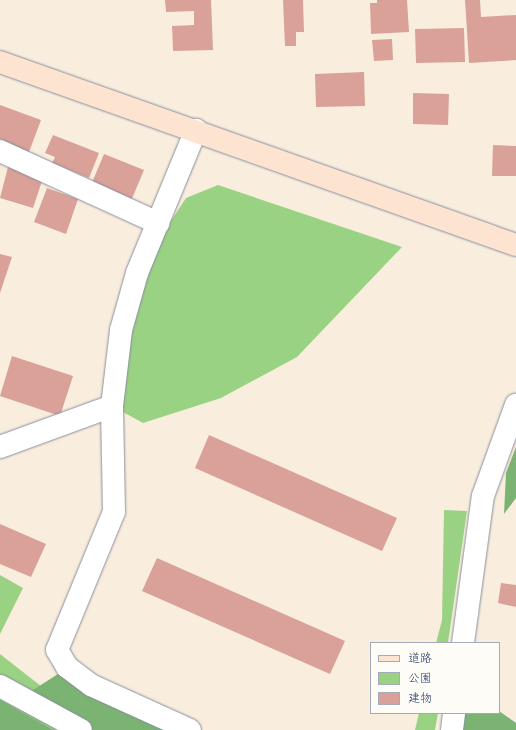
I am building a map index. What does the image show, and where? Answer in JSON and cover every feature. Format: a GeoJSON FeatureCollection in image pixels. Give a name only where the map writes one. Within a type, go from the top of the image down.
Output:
{"type":"FeatureCollection","features":[{"type":"Feature","properties":{"kind":"street"},"geometry":{"type":"LineString","coordinates":[[0,62],[196,130],[516,245]]}},
{"type":"Feature","properties":{"kind":"street"},"geometry":{"type":"LineString","coordinates":[[190,730],[91,685],[67,667],[57,650],[114,512],[112,406],[120,330],[137,273],[196,130]]}},
{"type":"Feature","properties":{"kind":"street"},"geometry":{"type":"LineString","coordinates":[[0,151],[158,223]]}},
{"type":"Feature","properties":{"kind":"street"},"geometry":{"type":"LineString","coordinates":[[463,642],[483,496],[516,405]]}},
{"type":"Feature","properties":{"kind":"street"},"geometry":{"type":"LineString","coordinates":[[0,447],[112,406]]}},
{"type":"Feature","properties":{"kind":"street"},"geometry":{"type":"LineString","coordinates":[[0,686],[81,730]]}},
{"type":"Feature","properties":{"kind":"street"},"geometry":{"type":"LineString","coordinates":[[452,730],[454,714]]}},
{"type":"Feature","properties":{"kind":"green space"},"geometry":{"type":"Polygon","coordinates":[[[218,185],[402,247],[297,357],[221,398],[143,423],[112,406],[137,273],[186,198],[218,185]]]}},
{"type":"Feature","properties":{"kind":"green space"},"geometry":{"type":"Polygon","coordinates":[[[516,447],[516,498],[504,514],[506,473],[516,447]]]}},
{"type":"Feature","properties":{"kind":"green space"},"geometry":{"type":"Polygon","coordinates":[[[444,510],[467,511],[448,642],[436,642],[442,620],[444,510]]]}},
{"type":"Feature","properties":{"kind":"green space"},"geometry":{"type":"Polygon","coordinates":[[[0,575],[23,588],[0,634],[0,575]]]}},
{"type":"Feature","properties":{"kind":"green space"},"geometry":{"type":"Polygon","coordinates":[[[0,654],[97,730],[0,730],[0,654]]]}},
{"type":"Feature","properties":{"kind":"green space"},"geometry":{"type":"Polygon","coordinates":[[[58,674],[170,730],[81,730],[22,697],[58,674]]]}},
{"type":"Feature","properties":{"kind":"green space"},"geometry":{"type":"Polygon","coordinates":[[[0,700],[53,730],[0,730],[0,700]]]}},
{"type":"Feature","properties":{"kind":"green space"},"geometry":{"type":"Polygon","coordinates":[[[500,712],[516,723],[516,730],[455,730],[459,714],[500,714],[500,712]]]}},
{"type":"Feature","properties":{"kind":"green space"},"geometry":{"type":"Polygon","coordinates":[[[419,714],[438,714],[435,730],[415,730],[419,714]]]}},
{"type":"Feature","properties":{"kind":"building"},"geometry":{"type":"Polygon","coordinates":[[[165,0],[211,0],[213,50],[173,51],[172,26],[194,25],[194,11],[166,12],[165,0]]]}},
{"type":"Feature","properties":{"kind":"building"},"geometry":{"type":"Polygon","coordinates":[[[283,0],[303,0],[304,32],[296,32],[296,46],[285,46],[283,0]]]}},
{"type":"Feature","properties":{"kind":"building"},"geometry":{"type":"Polygon","coordinates":[[[377,0],[407,0],[409,32],[371,34],[370,3],[377,3],[377,0]]]}},
{"type":"Feature","properties":{"kind":"building"},"geometry":{"type":"Polygon","coordinates":[[[465,0],[480,0],[481,17],[516,15],[516,60],[469,63],[465,0]]]}},
{"type":"Feature","properties":{"kind":"building"},"geometry":{"type":"Polygon","coordinates":[[[464,28],[465,62],[416,63],[415,29],[464,28]]]}},
{"type":"Feature","properties":{"kind":"building"},"geometry":{"type":"Polygon","coordinates":[[[392,39],[393,60],[374,61],[372,40],[392,39]]]}},
{"type":"Feature","properties":{"kind":"building"},"geometry":{"type":"Polygon","coordinates":[[[364,72],[365,106],[316,107],[315,74],[364,72]]]}},
{"type":"Feature","properties":{"kind":"building"},"geometry":{"type":"Polygon","coordinates":[[[413,93],[449,94],[448,125],[413,124],[413,93]]]}},
{"type":"Feature","properties":{"kind":"building"},"geometry":{"type":"Polygon","coordinates":[[[0,105],[41,120],[29,152],[0,142],[0,105]]]}},
{"type":"Feature","properties":{"kind":"building"},"geometry":{"type":"Polygon","coordinates":[[[53,135],[99,153],[89,178],[52,163],[55,157],[45,153],[53,135]]]}},
{"type":"Feature","properties":{"kind":"building"},"geometry":{"type":"Polygon","coordinates":[[[493,145],[516,146],[516,176],[492,176],[493,145]]]}},
{"type":"Feature","properties":{"kind":"building"},"geometry":{"type":"Polygon","coordinates":[[[104,154],[144,170],[131,201],[91,185],[104,154]]]}},
{"type":"Feature","properties":{"kind":"building"},"geometry":{"type":"Polygon","coordinates":[[[8,167],[43,178],[33,208],[0,198],[8,167]]]}},
{"type":"Feature","properties":{"kind":"building"},"geometry":{"type":"Polygon","coordinates":[[[47,188],[78,199],[66,234],[34,222],[47,188]]]}},
{"type":"Feature","properties":{"kind":"building"},"geometry":{"type":"Polygon","coordinates":[[[0,254],[12,257],[0,293],[0,254]]]}},
{"type":"Feature","properties":{"kind":"building"},"geometry":{"type":"Polygon","coordinates":[[[12,356],[73,376],[60,416],[0,396],[12,356]]]}},
{"type":"Feature","properties":{"kind":"building"},"geometry":{"type":"Polygon","coordinates":[[[209,435],[397,518],[382,551],[195,468],[209,435]]]}},
{"type":"Feature","properties":{"kind":"building"},"geometry":{"type":"Polygon","coordinates":[[[0,524],[46,544],[31,577],[0,564],[0,524]]]}},
{"type":"Feature","properties":{"kind":"building"},"geometry":{"type":"Polygon","coordinates":[[[157,558],[345,641],[330,674],[142,591],[157,558]]]}},
{"type":"Feature","properties":{"kind":"building"},"geometry":{"type":"Polygon","coordinates":[[[501,583],[516,585],[516,607],[498,603],[501,583]]]}}]}
